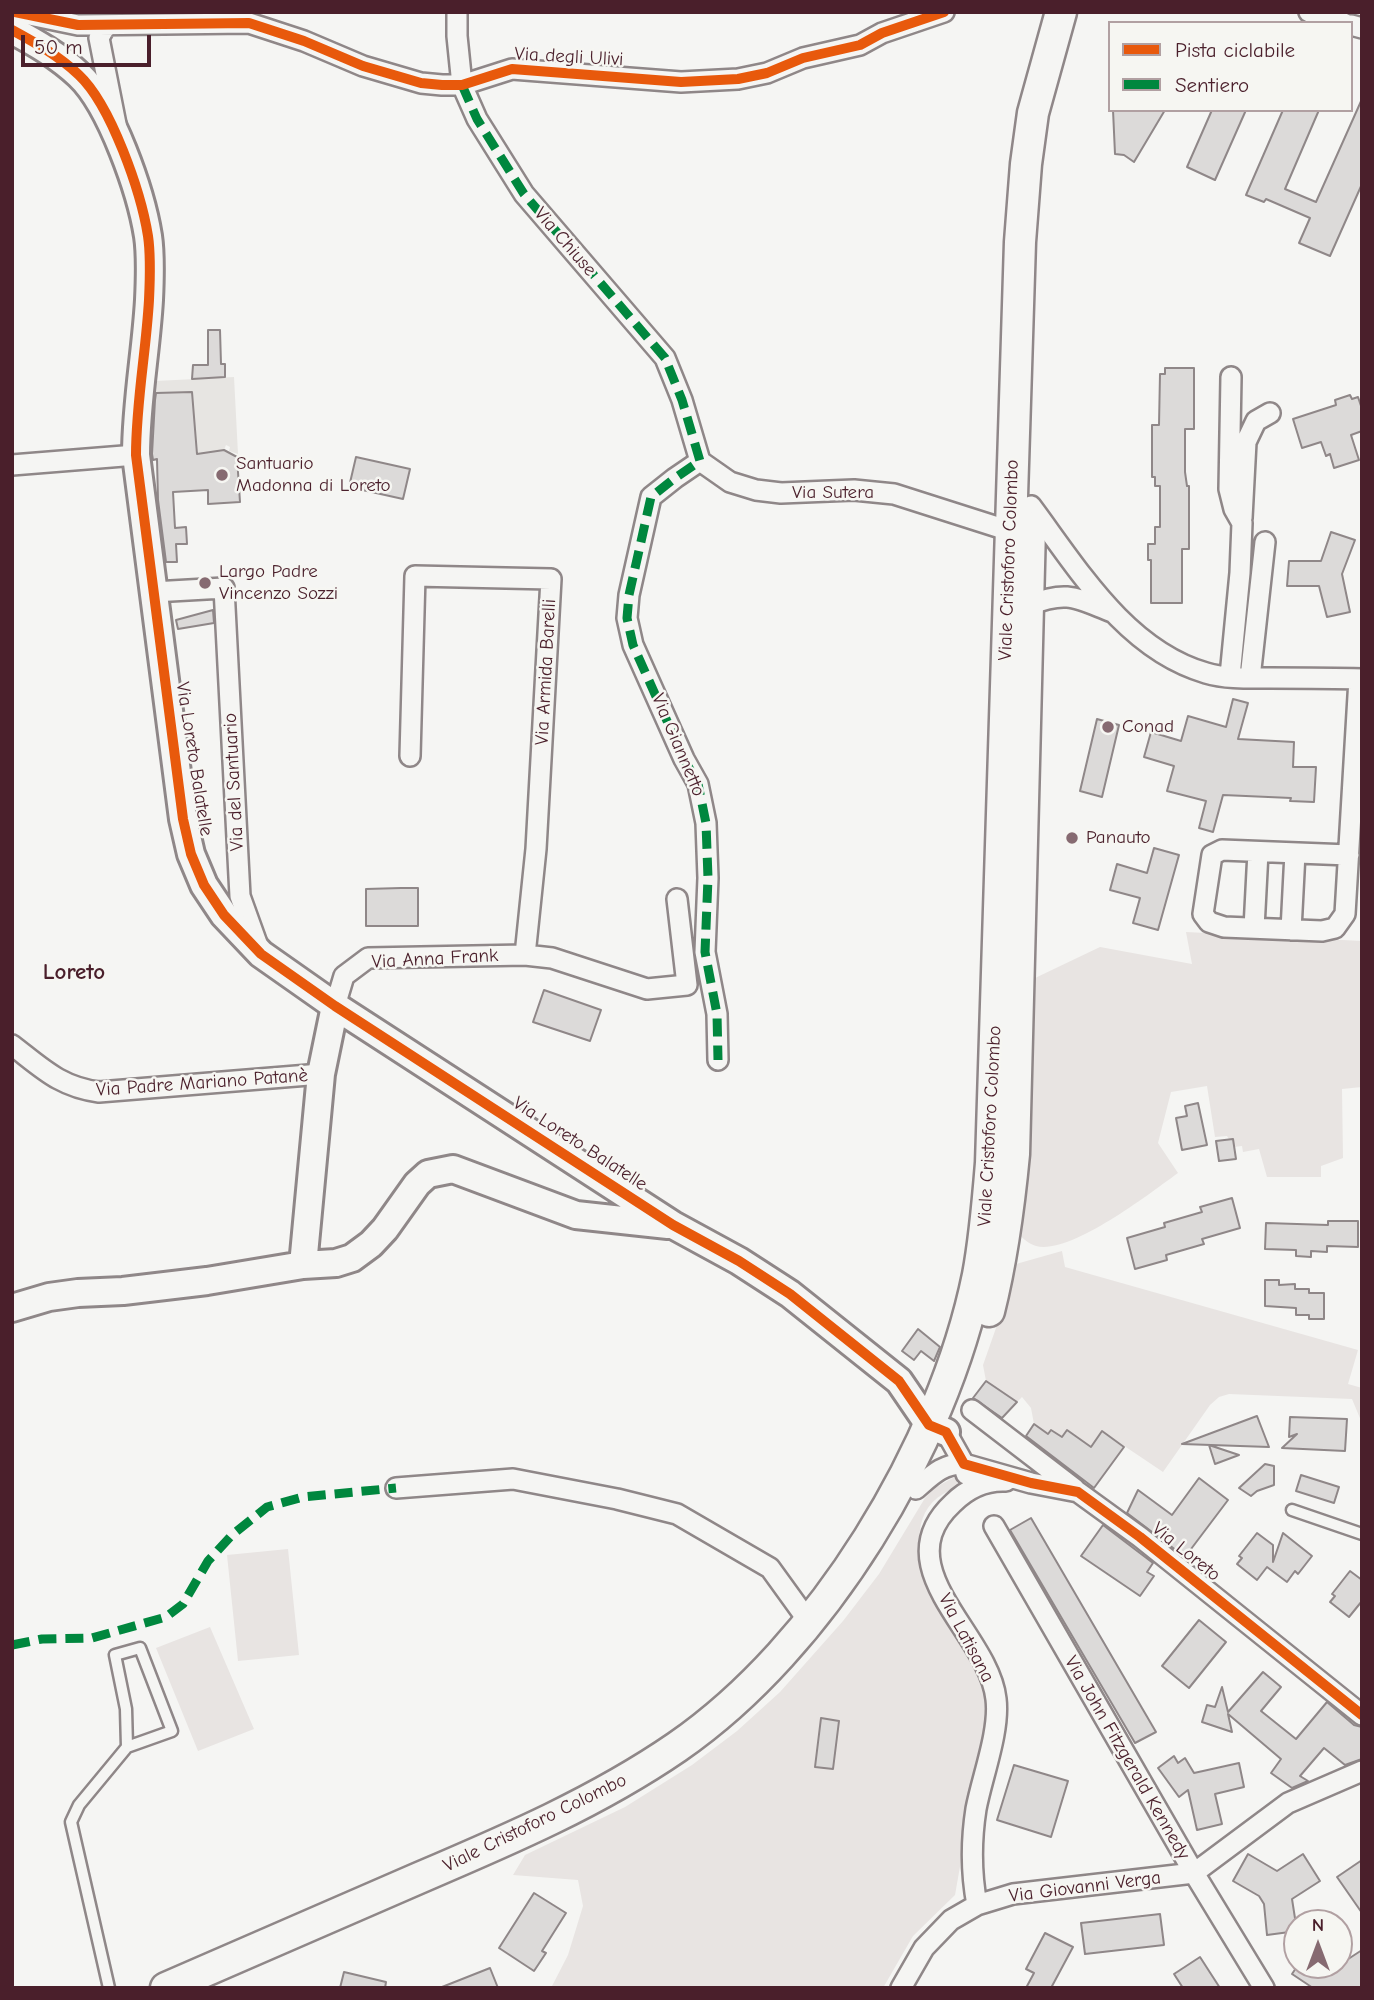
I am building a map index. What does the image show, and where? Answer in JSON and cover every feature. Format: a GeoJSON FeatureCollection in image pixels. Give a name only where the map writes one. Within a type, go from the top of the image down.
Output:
{"type":"FeatureCollection","features":[{"type":"Feature","properties":{"kind":"main road","name":"Viale Cristoforo Colombo"},"geometry":{"type":"LineString","coordinates":[[191,1988],[509,1852],[595,1812],[692,1754],[796,1661],[843,1605],[883,1546],[916,1489],[938,1428],[978,1276],[990,1176],[1020,242],[1033,113],[1061,12]]}},
{"type":"Feature","properties":{"kind":"main road","name":"Viale Cristoforo Colombo"},"geometry":{"type":"LineString","coordinates":[[166,1988],[500,1843],[629,1778],[679,1746],[782,1655],[828,1598],[865,1545],[938,1428],[984,1331],[999,1272],[1009,1211],[1014,1140],[1041,236],[1054,104],[1079,12]]}},
{"type":"Feature","properties":{"kind":"street","name":"Via degli Ulivi"},"geometry":{"type":"LineString","coordinates":[[15,12],[78,25],[234,18],[402,78],[431,84],[462,85],[512,69],[681,82],[738,79],[767,73],[803,58],[860,45],[882,33],[944,12]]}},
{"type":"Feature","properties":{"kind":"street","name":"Via Chiuse"},"geometry":{"type":"LineString","coordinates":[[457,12],[462,85],[477,119],[524,194],[665,358],[682,400],[700,461]]}},
{"type":"Feature","properties":{"kind":"street"},"geometry":{"type":"LineString","coordinates":[[1033,113],[1047,12]]}},
{"type":"Feature","properties":{"kind":"street"},"geometry":{"type":"LineString","coordinates":[[1310,12],[1338,21]]}},
{"type":"Feature","properties":{"kind":"street"},"geometry":{"type":"LineString","coordinates":[[109,25],[99,38],[112,93],[119,142]]}},
{"type":"Feature","properties":{"kind":"street","name":"Via Loreto Balatelle"},"geometry":{"type":"LineString","coordinates":[[12,30],[52,53],[80,76],[99,100],[119,142],[138,194],[148,236],[149,301],[136,422],[136,455],[177,783],[191,854],[204,885],[224,915],[261,954],[335,1006],[673,1226],[739,1261],[790,1294],[898,1381],[938,1428]]}},
{"type":"Feature","properties":{"kind":"street"},"geometry":{"type":"LineString","coordinates":[[1231,377],[1229,489],[1234,509],[1242,523]]}},
{"type":"Feature","properties":{"kind":"street"},"geometry":{"type":"LineString","coordinates":[[1240,677],[1240,573],[1246,442],[1256,421],[1270,413]]}},
{"type":"Feature","properties":{"kind":"street"},"geometry":{"type":"LineString","coordinates":[[12,465],[136,455]]}},
{"type":"Feature","properties":{"kind":"street","name":"Via Sutera"},"geometry":{"type":"LineString","coordinates":[[700,461],[730,482],[756,490],[781,493],[854,490],[894,494],[1010,531]]}},
{"type":"Feature","properties":{"kind":"street","name":"Via Giannetto"},"geometry":{"type":"LineString","coordinates":[[700,461],[651,497],[629,595],[627,618],[633,645],[698,784],[706,823],[708,878],[705,952],[717,1014],[718,1060]]}},
{"type":"Feature","properties":{"kind":"street"},"geometry":{"type":"LineString","coordinates":[[1031,506],[1113,612],[1147,644],[1207,674],[1360,679],[1349,855],[1345,914],[1335,928],[1322,931],[1224,927],[1209,922],[1203,914],[1212,855],[1222,850],[1349,855]]}},
{"type":"Feature","properties":{"kind":"street"},"geometry":{"type":"LineString","coordinates":[[1240,677],[1265,541]]}},
{"type":"Feature","properties":{"kind":"street","name":"Via Armida Barelli"},"geometry":{"type":"LineString","coordinates":[[410,756],[415,576],[551,579],[536,849],[525,955]]}},
{"type":"Feature","properties":{"kind":"street","name":"Via del Santuario"},"geometry":{"type":"LineString","coordinates":[[153,592],[224,588],[240,896],[261,954]]}},
{"type":"Feature","properties":{"kind":"street"},"geometry":{"type":"LineString","coordinates":[[1029,605],[1051,597],[1072,596],[1113,612]]}},
{"type":"Feature","properties":{"kind":"street"},"geometry":{"type":"LineString","coordinates":[[1254,928],[1258,852]]}},
{"type":"Feature","properties":{"kind":"street"},"geometry":{"type":"LineString","coordinates":[[1291,930],[1295,853]]}},
{"type":"Feature","properties":{"kind":"street"},"geometry":{"type":"LineString","coordinates":[[677,899],[687,985]]}},
{"type":"Feature","properties":{"kind":"street","name":"Via Anna Frank"},"geometry":{"type":"LineString","coordinates":[[303,1265],[321,1074],[335,1006],[344,976],[368,958],[525,955],[552,958],[647,989],[687,985],[710,988]]}},
{"type":"Feature","properties":{"kind":"street","name":"Via Padre Mariano Patanè"},"geometry":{"type":"LineString","coordinates":[[12,1045],[61,1082],[81,1090],[99,1093],[321,1074]]}},
{"type":"Feature","properties":{"kind":"street"},"geometry":{"type":"LineString","coordinates":[[12,1308],[49,1297],[207,1281],[303,1265],[335,1263],[352,1258],[372,1244],[385,1229],[416,1184],[428,1174],[440,1170],[453,1169],[576,1214],[673,1226]]}},
{"type":"Feature","properties":{"kind":"street"},"geometry":{"type":"LineString","coordinates":[[972,1410],[1079,1492]]}},
{"type":"Feature","properties":{"kind":"street"},"geometry":{"type":"LineString","coordinates":[[938,1428],[964,1464],[967,1492]]}},
{"type":"Feature","properties":{"kind":"street"},"geometry":{"type":"LineString","coordinates":[[916,1489],[945,1467],[964,1464]]}},
{"type":"Feature","properties":{"kind":"street","name":"Via Loreto"},"geometry":{"type":"LineString","coordinates":[[964,1464],[1031,1483],[1079,1492],[1140,1537],[1362,1715]]}},
{"type":"Feature","properties":{"kind":"street"},"geometry":{"type":"LineString","coordinates":[[396,1488],[513,1479],[617,1499],[677,1514],[770,1568],[809,1622]]}},
{"type":"Feature","properties":{"kind":"street","name":"Via Latisana"},"geometry":{"type":"LineString","coordinates":[[978,1905],[972,1854],[976,1809],[995,1719],[996,1700],[993,1684],[975,1647],[940,1591],[929,1549],[933,1530],[940,1516],[967,1492],[985,1482],[998,1480],[1031,1483]]}},
{"type":"Feature","properties":{"kind":"street","name":"Via John Fitzgerald Kennedy"},"geometry":{"type":"LineString","coordinates":[[994,1526],[1194,1873],[1264,1988]]}},
{"type":"Feature","properties":{"kind":"street"},"geometry":{"type":"LineString","coordinates":[[1194,1873],[1288,1803],[1362,1771]]}},
{"type":"Feature","properties":{"kind":"street","name":"Via Giovanni Verga"},"geometry":{"type":"LineString","coordinates":[[901,1988],[924,1948],[951,1920],[978,1905],[1013,1894],[1194,1873]]}},
{"type":"Feature","properties":{"kind":"lane"},"geometry":{"type":"LineString","coordinates":[[1292,1510],[1362,1534]]}},
{"type":"Feature","properties":{"kind":"lane"},"geometry":{"type":"LineString","coordinates":[[109,1988],[71,1822],[79,1805],[127,1747],[172,1731],[140,1648],[115,1655],[127,1709],[127,1747]]}},
{"type":"Feature","properties":{"kind":"shaded area"},"geometry":{"type":"Polygon","coordinates":[[[234,377],[238,454],[229,451],[230,447],[226,445],[224,450],[180,459],[147,461],[145,447],[156,381],[234,377]]]}},
{"type":"Feature","properties":{"kind":"shaded area"},"geometry":{"type":"Polygon","coordinates":[[[1186,932],[1362,941],[1362,1087],[1342,1089],[1343,1158],[1321,1166],[1321,1177],[1267,1177],[1259,1149],[1243,1152],[1242,1146],[1234,1147],[1227,1136],[1215,1137],[1207,1086],[1171,1092],[1158,1143],[1178,1173],[1089,1232],[1051,1246],[1031,1244],[1018,1234],[1033,979],[1100,947],[1192,964],[1186,932]]]}},
{"type":"Feature","properties":{"kind":"shaded area"},"geometry":{"type":"Polygon","coordinates":[[[1062,1251],[1065,1267],[1358,1350],[1348,1384],[1362,1388],[1362,1423],[1352,1399],[1229,1394],[1219,1397],[1210,1405],[1163,1472],[1102,1431],[1091,1447],[1067,1430],[1062,1437],[1052,1430],[1048,1434],[1034,1424],[1031,1408],[1022,1397],[1017,1402],[986,1381],[983,1365],[996,1328],[1007,1278],[1015,1274],[1016,1264],[1062,1251]]]}},
{"type":"Feature","properties":{"kind":"shaded area"},"geometry":{"type":"Polygon","coordinates":[[[956,1476],[958,1487],[933,1502],[921,1524],[921,1551],[928,1581],[942,1611],[985,1687],[985,1724],[955,1895],[913,1936],[883,1988],[551,1988],[568,1955],[583,1906],[578,1880],[513,1875],[525,1855],[625,1807],[692,1765],[737,1731],[780,1692],[843,1621],[879,1574],[925,1498],[933,1489],[956,1476]]]}},
{"type":"Feature","properties":{"kind":"shaded area"},"geometry":{"type":"Polygon","coordinates":[[[288,1549],[299,1655],[238,1661],[227,1555],[288,1549]]]}},
{"type":"Feature","properties":{"kind":"shaded area"},"geometry":{"type":"Polygon","coordinates":[[[210,1627],[254,1729],[198,1751],[156,1648],[210,1627]]]}},
{"type":"Feature","properties":{"kind":"building"},"geometry":{"type":"Polygon","coordinates":[[[1362,99],[1362,184],[1330,256],[1299,243],[1310,218],[1266,199],[1264,202],[1246,195],[1282,112],[1318,112],[1285,189],[1316,202],[1362,99]]]}},
{"type":"Feature","properties":{"kind":"building"},"geometry":{"type":"Polygon","coordinates":[[[1113,112],[1164,112],[1134,162],[1124,155],[1115,154],[1113,112]]]}},
{"type":"Feature","properties":{"kind":"building"},"geometry":{"type":"Polygon","coordinates":[[[1211,112],[1245,112],[1215,180],[1187,167],[1211,112]]]}},
{"type":"Feature","properties":{"kind":"building"},"geometry":{"type":"Polygon","coordinates":[[[208,330],[220,330],[221,364],[225,364],[225,377],[192,379],[193,365],[208,365],[208,330]]]}},
{"type":"Feature","properties":{"kind":"building"},"geometry":{"type":"Polygon","coordinates":[[[1165,368],[1194,368],[1194,429],[1185,429],[1189,549],[1182,549],[1182,603],[1151,603],[1151,560],[1148,560],[1148,544],[1155,544],[1155,527],[1160,527],[1160,486],[1155,486],[1155,477],[1152,477],[1152,425],[1159,425],[1160,374],[1165,374],[1165,368]]]}},
{"type":"Feature","properties":{"kind":"building"},"geometry":{"type":"Polygon","coordinates":[[[192,392],[197,454],[224,450],[237,457],[240,502],[208,504],[208,490],[173,492],[175,528],[186,527],[187,544],[176,544],[177,562],[166,562],[158,500],[157,459],[153,460],[152,454],[156,393],[192,392]]]}},
{"type":"Feature","properties":{"kind":"building"},"geometry":{"type":"Polygon","coordinates":[[[1350,395],[1352,399],[1358,397],[1362,409],[1362,431],[1351,435],[1359,460],[1334,468],[1330,454],[1326,456],[1321,442],[1302,448],[1293,419],[1336,405],[1335,400],[1350,395]]]}},
{"type":"Feature","properties":{"kind":"building"},"geometry":{"type":"Polygon","coordinates":[[[356,457],[410,469],[403,499],[349,487],[356,457]]]}},
{"type":"Feature","properties":{"kind":"building"},"geometry":{"type":"Polygon","coordinates":[[[1331,532],[1355,540],[1342,574],[1350,612],[1327,617],[1319,586],[1287,586],[1289,561],[1321,561],[1331,532]]]}},
{"type":"Feature","properties":{"kind":"building"},"geometry":{"type":"Polygon","coordinates":[[[213,610],[214,623],[178,629],[176,620],[213,610]]]}},
{"type":"Feature","properties":{"kind":"building"},"geometry":{"type":"Polygon","coordinates":[[[1233,699],[1248,703],[1238,739],[1294,742],[1293,767],[1316,767],[1314,802],[1290,801],[1291,798],[1223,795],[1213,832],[1199,828],[1206,801],[1167,791],[1174,766],[1144,757],[1151,732],[1181,741],[1188,716],[1226,727],[1233,699]]]}},
{"type":"Feature","properties":{"kind":"building"},"geometry":{"type":"Polygon","coordinates":[[[1097,719],[1119,725],[1102,797],[1080,791],[1097,719]]]}},
{"type":"Feature","properties":{"kind":"building"},"geometry":{"type":"Polygon","coordinates":[[[1154,848],[1179,855],[1158,930],[1133,923],[1140,898],[1110,890],[1117,864],[1147,873],[1154,848]]]}},
{"type":"Feature","properties":{"kind":"building"},"geometry":{"type":"Polygon","coordinates":[[[418,888],[418,926],[366,926],[366,889],[418,888]]]}},
{"type":"Feature","properties":{"kind":"building"},"geometry":{"type":"Polygon","coordinates":[[[544,990],[601,1010],[590,1041],[533,1022],[544,990]]]}},
{"type":"Feature","properties":{"kind":"building"},"geometry":{"type":"Polygon","coordinates":[[[1198,1103],[1207,1145],[1182,1150],[1176,1118],[1187,1116],[1185,1106],[1198,1103]]]}},
{"type":"Feature","properties":{"kind":"building"},"geometry":{"type":"Polygon","coordinates":[[[1233,1139],[1236,1159],[1219,1161],[1216,1141],[1233,1139]]]}},
{"type":"Feature","properties":{"kind":"building"},"geometry":{"type":"Polygon","coordinates":[[[1232,1198],[1240,1228],[1202,1239],[1204,1244],[1166,1255],[1167,1260],[1135,1269],[1127,1238],[1165,1227],[1164,1223],[1202,1212],[1200,1207],[1232,1198]]]}},
{"type":"Feature","properties":{"kind":"building"},"geometry":{"type":"Polygon","coordinates":[[[1328,1221],[1358,1221],[1358,1247],[1327,1246],[1327,1252],[1311,1251],[1311,1257],[1296,1256],[1296,1250],[1265,1249],[1266,1223],[1328,1225],[1328,1221]]]}},
{"type":"Feature","properties":{"kind":"building"},"geometry":{"type":"Polygon","coordinates":[[[1265,1280],[1279,1280],[1279,1285],[1295,1284],[1295,1289],[1309,1289],[1309,1293],[1324,1293],[1324,1319],[1309,1319],[1309,1315],[1296,1315],[1296,1308],[1265,1306],[1265,1280]]]}},
{"type":"Feature","properties":{"kind":"building"},"geometry":{"type":"Polygon","coordinates":[[[918,1329],[940,1347],[934,1361],[921,1351],[914,1360],[902,1351],[918,1329]]]}},
{"type":"Feature","properties":{"kind":"building"},"geometry":{"type":"Polygon","coordinates":[[[986,1381],[1017,1402],[1002,1418],[973,1398],[986,1381]]]}},
{"type":"Feature","properties":{"kind":"building"},"geometry":{"type":"Polygon","coordinates":[[[1257,1416],[1269,1447],[1182,1444],[1257,1416]]]}},
{"type":"Feature","properties":{"kind":"building"},"geometry":{"type":"Polygon","coordinates":[[[1290,1417],[1347,1419],[1345,1451],[1282,1448],[1297,1434],[1289,1437],[1290,1417]]]}},
{"type":"Feature","properties":{"kind":"building"},"geometry":{"type":"Polygon","coordinates":[[[1034,1424],[1048,1434],[1051,1430],[1062,1437],[1067,1430],[1091,1447],[1102,1431],[1124,1447],[1094,1488],[1026,1436],[1034,1424]]]}},
{"type":"Feature","properties":{"kind":"building"},"geometry":{"type":"Polygon","coordinates":[[[1209,1445],[1239,1455],[1215,1464],[1209,1445]]]}},
{"type":"Feature","properties":{"kind":"building"},"geometry":{"type":"Polygon","coordinates":[[[1265,1464],[1274,1466],[1274,1485],[1251,1496],[1239,1488],[1265,1464]]]}},
{"type":"Feature","properties":{"kind":"building"},"geometry":{"type":"Polygon","coordinates":[[[1301,1475],[1339,1487],[1334,1503],[1296,1491],[1301,1475]]]}},
{"type":"Feature","properties":{"kind":"building"},"geometry":{"type":"Polygon","coordinates":[[[1199,1478],[1228,1500],[1185,1557],[1127,1513],[1138,1490],[1172,1515],[1199,1478]]]}},
{"type":"Feature","properties":{"kind":"building"},"geometry":{"type":"Polygon","coordinates":[[[1031,1518],[1156,1732],[1135,1743],[1010,1530],[1031,1518]]]}},
{"type":"Feature","properties":{"kind":"building"},"geometry":{"type":"Polygon","coordinates":[[[1103,1525],[1153,1563],[1147,1572],[1154,1576],[1140,1596],[1081,1556],[1103,1525]]]}},
{"type":"Feature","properties":{"kind":"building"},"geometry":{"type":"Polygon","coordinates":[[[1257,1533],[1273,1545],[1273,1562],[1283,1533],[1312,1556],[1298,1574],[1295,1571],[1287,1582],[1267,1567],[1257,1580],[1237,1564],[1242,1558],[1239,1556],[1257,1533]]]}},
{"type":"Feature","properties":{"kind":"building"},"geometry":{"type":"Polygon","coordinates":[[[1350,1571],[1362,1580],[1362,1601],[1349,1617],[1330,1602],[1335,1596],[1332,1594],[1350,1571]]]}},
{"type":"Feature","properties":{"kind":"building"},"geometry":{"type":"Polygon","coordinates":[[[1199,1620],[1226,1642],[1189,1688],[1162,1666],[1199,1620]]]}},
{"type":"Feature","properties":{"kind":"building"},"geometry":{"type":"Polygon","coordinates":[[[1263,1672],[1281,1687],[1261,1711],[1296,1739],[1327,1702],[1354,1725],[1362,1727],[1362,1759],[1345,1765],[1324,1748],[1300,1776],[1308,1781],[1292,1788],[1271,1773],[1281,1759],[1228,1714],[1232,1732],[1202,1722],[1207,1705],[1215,1707],[1222,1687],[1228,1712],[1263,1672]]]}},
{"type":"Feature","properties":{"kind":"building"},"geometry":{"type":"Polygon","coordinates":[[[821,1718],[839,1721],[833,1769],[815,1767],[821,1718]]]}},
{"type":"Feature","properties":{"kind":"building"},"geometry":{"type":"Polygon","coordinates":[[[1174,1756],[1178,1763],[1185,1758],[1194,1773],[1239,1763],[1244,1787],[1215,1794],[1222,1824],[1197,1830],[1188,1790],[1179,1797],[1158,1768],[1174,1756]]]}},
{"type":"Feature","properties":{"kind":"building"},"geometry":{"type":"Polygon","coordinates":[[[1014,1765],[1068,1781],[1051,1837],[997,1820],[1014,1765]]]}},
{"type":"Feature","properties":{"kind":"building"},"geometry":{"type":"Polygon","coordinates":[[[1248,1854],[1277,1871],[1303,1854],[1320,1881],[1292,1899],[1294,1909],[1283,1909],[1283,1933],[1267,1935],[1264,1904],[1259,1896],[1233,1881],[1248,1854]]]}},
{"type":"Feature","properties":{"kind":"building"},"geometry":{"type":"Polygon","coordinates":[[[1362,1860],[1362,1913],[1337,1877],[1362,1860]]]}},
{"type":"Feature","properties":{"kind":"building"},"geometry":{"type":"Polygon","coordinates":[[[534,1893],[566,1913],[542,1951],[546,1953],[534,1971],[499,1948],[534,1893]]]}},
{"type":"Feature","properties":{"kind":"building"},"geometry":{"type":"Polygon","coordinates":[[[1160,1914],[1164,1945],[1085,1954],[1081,1923],[1160,1914]]]}},
{"type":"Feature","properties":{"kind":"building"},"geometry":{"type":"Polygon","coordinates":[[[1045,1933],[1073,1947],[1051,1988],[1026,1988],[1034,1973],[1026,1969],[1045,1933]]]}},
{"type":"Feature","properties":{"kind":"building"},"geometry":{"type":"Polygon","coordinates":[[[1362,1950],[1362,1988],[1313,1988],[1300,1979],[1353,1979],[1353,1956],[1362,1950]]]}},
{"type":"Feature","properties":{"kind":"building"},"geometry":{"type":"Polygon","coordinates":[[[1200,1957],[1220,1988],[1183,1988],[1174,1974],[1200,1957]]]}},
{"type":"Feature","properties":{"kind":"building"},"geometry":{"type":"Polygon","coordinates":[[[490,1968],[498,1988],[442,1987],[490,1968]]]}},
{"type":"Feature","properties":{"kind":"building"},"geometry":{"type":"Polygon","coordinates":[[[344,1972],[386,1982],[385,1988],[340,1988],[344,1972]]]}},
{"type":"Feature","properties":{"kind":"marked path"},"geometry":{"type":"LineString","coordinates":[[462,85],[477,119],[524,194],[665,358],[682,400],[700,461],[651,497],[629,595],[627,618],[633,645],[698,784],[706,823],[708,878],[705,952],[717,1014],[718,1060]]}},
{"type":"Feature","properties":{"kind":"marked path"},"geometry":{"type":"LineString","coordinates":[[12,1645],[42,1639],[92,1638],[166,1617],[183,1604],[208,1561],[232,1535],[267,1507],[303,1497],[396,1488]]}},
{"type":"Feature","properties":{"kind":"cycle path"},"geometry":{"type":"LineString","coordinates":[[15,12],[78,25],[249,23],[304,41],[363,66],[421,83],[442,85],[462,85],[512,69],[681,82],[738,79],[767,73],[803,58],[860,45],[882,33],[944,12]]}},
{"type":"Feature","properties":{"kind":"cycle path"},"geometry":{"type":"LineString","coordinates":[[12,30],[63,62],[91,89],[123,150],[139,196],[149,244],[150,284],[136,455],[183,819],[191,854],[204,885],[224,915],[261,954],[335,1006],[673,1225],[739,1261],[790,1294],[899,1381],[929,1425],[946,1432],[964,1464],[1031,1483],[1078,1492],[1140,1537],[1362,1715]]}},
{"type":"Feature","properties":{"kind":"place","name":"Santuario Madonna di Loreto"},"geometry":{"type":"Point","coordinates":[222,475]}},
{"type":"Feature","properties":{"kind":"place","name":"Largo Padre Vincenzo Sozzi"},"geometry":{"type":"Point","coordinates":[205,583]}},
{"type":"Feature","properties":{"kind":"place","name":"Conad"},"geometry":{"type":"Point","coordinates":[1108,727]}},
{"type":"Feature","properties":{"kind":"place","name":"Panauto"},"geometry":{"type":"Point","coordinates":[1072,838]}},
{"type":"Feature","properties":{"kind":"district","name":"Loreto"},"geometry":{"type":"Point","coordinates":[74,972]}}]}
